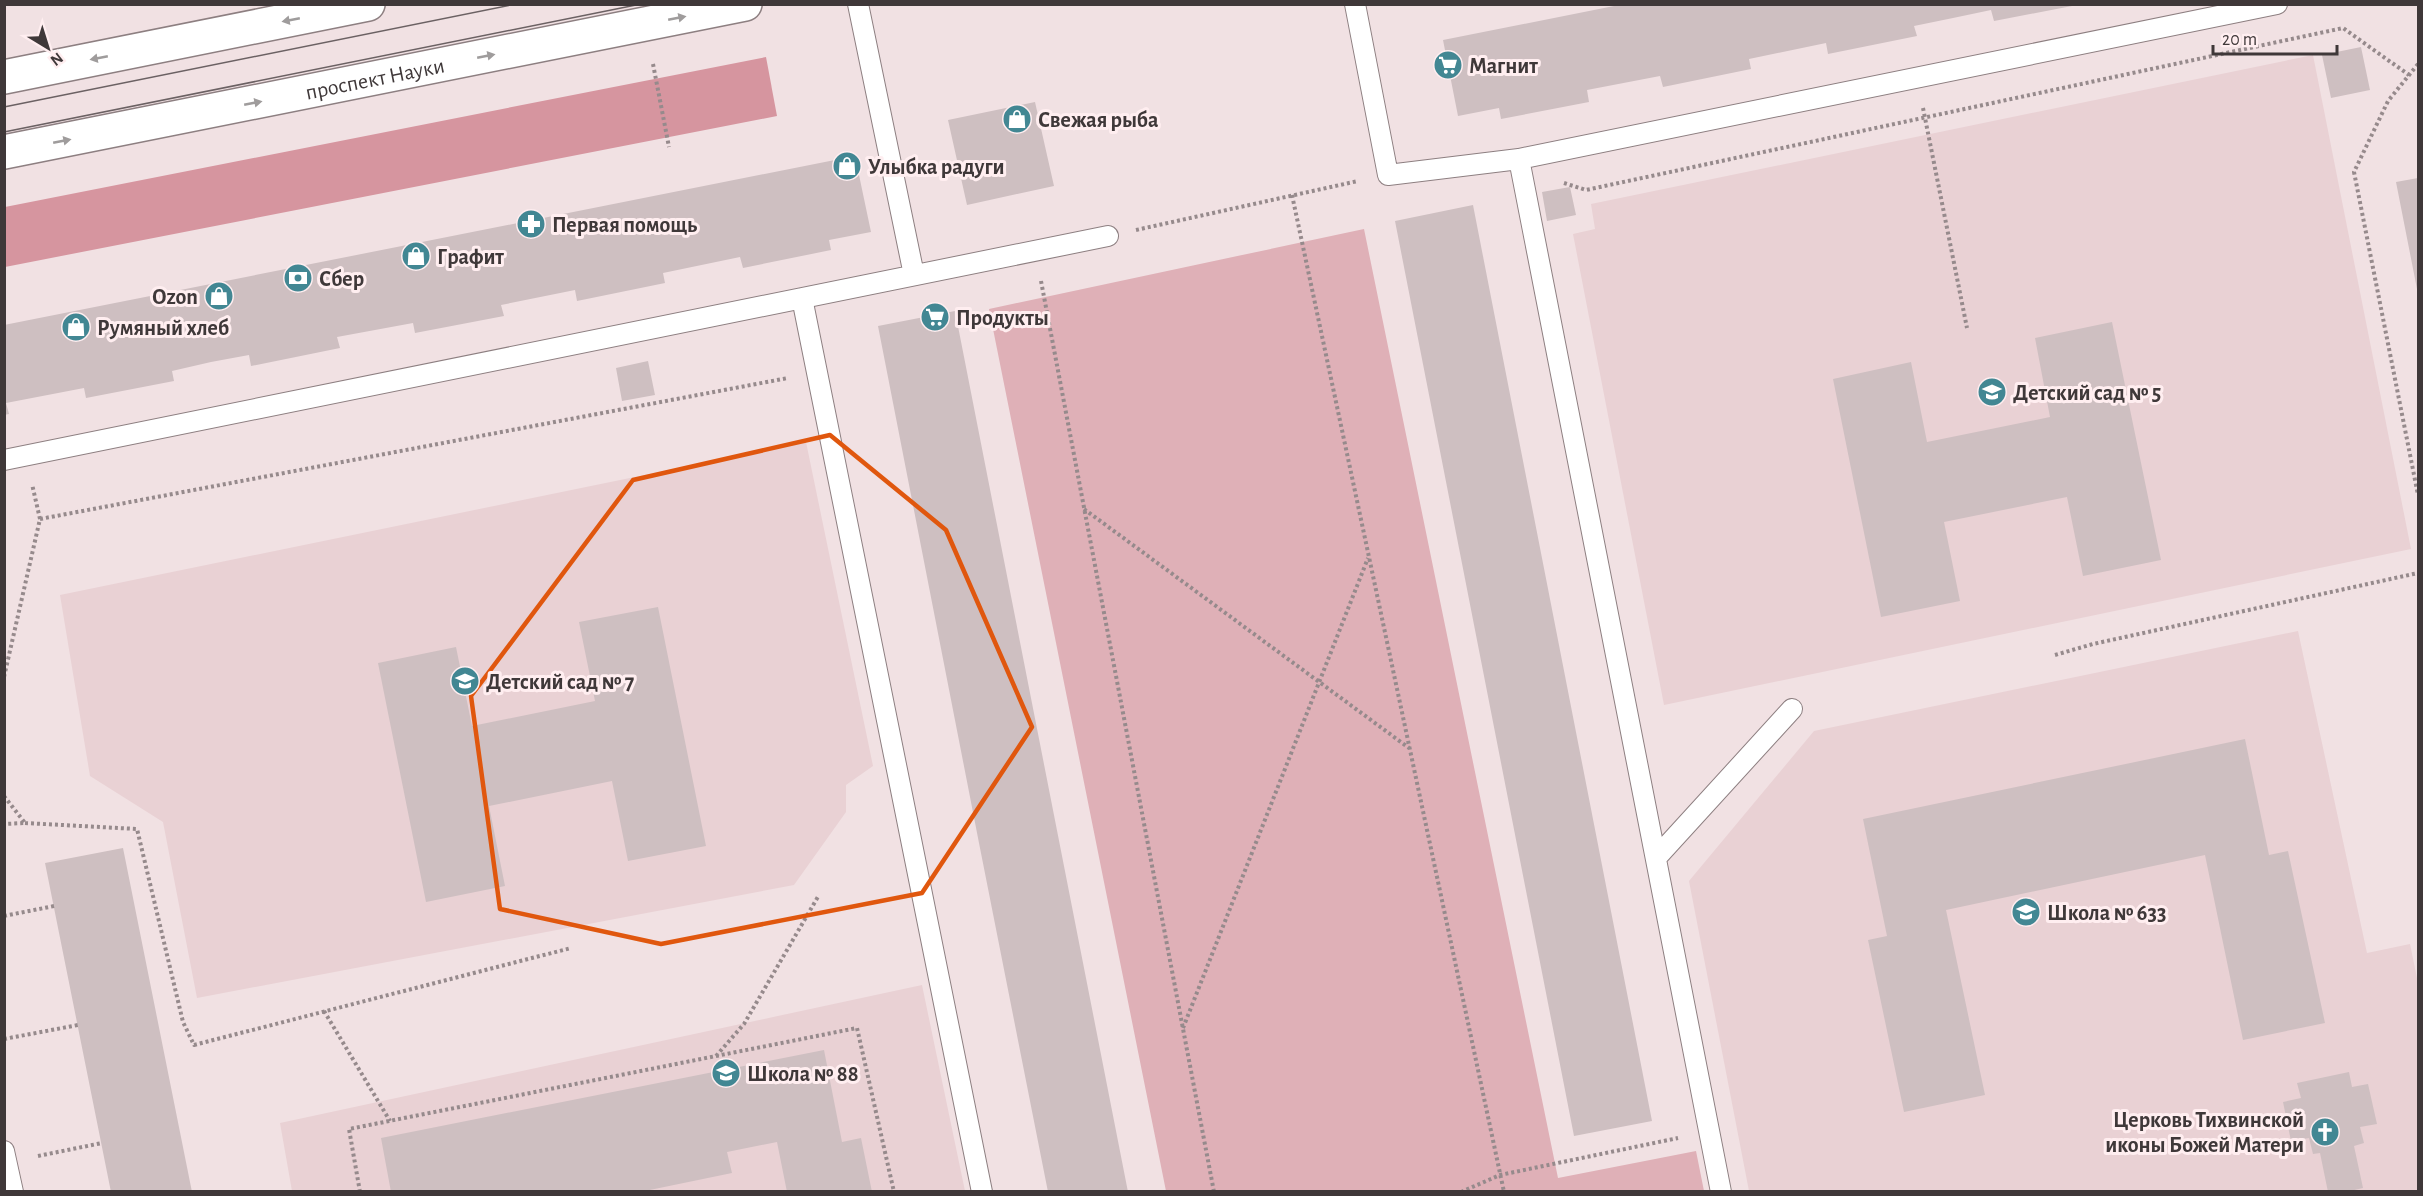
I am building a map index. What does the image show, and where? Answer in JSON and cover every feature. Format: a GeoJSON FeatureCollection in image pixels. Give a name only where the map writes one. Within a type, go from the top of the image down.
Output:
{"type":"FeatureCollection","features":[{"type":"Feature","properties":{"kind":"main road"},"geometry":{"type":"LineString","coordinates":[[4,77],[369,4]]}},
{"type":"Feature","properties":{"kind":"main road","name":"проспект Науки"},"geometry":{"type":"LineString","coordinates":[[4,152],[745,4]]}},
{"type":"Feature","properties":{"kind":"lane"},"geometry":{"type":"LineString","coordinates":[[858,4],[914,275]]}},
{"type":"Feature","properties":{"kind":"lane"},"geometry":{"type":"LineString","coordinates":[[1355,4],[1388,175],[1520,164],[1917,78],[2277,4]]}},
{"type":"Feature","properties":{"kind":"lane"},"geometry":{"type":"LineString","coordinates":[[1520,164],[1721,1191]]}},
{"type":"Feature","properties":{"kind":"lane"},"geometry":{"type":"LineString","coordinates":[[4,459],[1108,236]]}},
{"type":"Feature","properties":{"kind":"lane"},"geometry":{"type":"LineString","coordinates":[[802,298],[981,1191]]}},
{"type":"Feature","properties":{"kind":"lane"},"geometry":{"type":"LineString","coordinates":[[1656,858],[1792,709]]}},
{"type":"Feature","properties":{"kind":"lane"},"geometry":{"type":"LineString","coordinates":[[6,1157],[13,1191]]}},
{"type":"Feature","properties":{"kind":"path"},"geometry":{"type":"LineString","coordinates":[[1520,164],[1587,190],[2343,28],[2409,75]]}},
{"type":"Feature","properties":{"kind":"path"},"geometry":{"type":"LineString","coordinates":[[653,64],[669,147]]}},
{"type":"Feature","properties":{"kind":"path"},"geometry":{"type":"LineString","coordinates":[[2418,64],[2388,101],[2354,172],[2418,495]]}},
{"type":"Feature","properties":{"kind":"path"},"geometry":{"type":"LineString","coordinates":[[1917,78],[1966,328]]}},
{"type":"Feature","properties":{"kind":"path"},"geometry":{"type":"LineString","coordinates":[[1108,236],[1388,175]]}},
{"type":"Feature","properties":{"kind":"path"},"geometry":{"type":"LineString","coordinates":[[1292,195],[1504,1191]]}},
{"type":"Feature","properties":{"kind":"path"},"geometry":{"type":"LineString","coordinates":[[1035,251],[1214,1191]]}},
{"type":"Feature","properties":{"kind":"path"},"geometry":{"type":"LineString","coordinates":[[40,519],[817,373]]}},
{"type":"Feature","properties":{"kind":"path"},"geometry":{"type":"LineString","coordinates":[[4,677],[40,519],[26,455]]}},
{"type":"Feature","properties":{"kind":"path"},"geometry":{"type":"LineString","coordinates":[[1084,509],[1409,748]]}},
{"type":"Feature","properties":{"kind":"path"},"geometry":{"type":"LineString","coordinates":[[1183,1030],[1369,557]]}},
{"type":"Feature","properties":{"kind":"path"},"geometry":{"type":"LineString","coordinates":[[2055,655],[2093,644],[2418,573]]}},
{"type":"Feature","properties":{"kind":"path"},"geometry":{"type":"LineString","coordinates":[[4,796],[25,823]]}},
{"type":"Feature","properties":{"kind":"path"},"geometry":{"type":"LineString","coordinates":[[4,824],[137,829],[183,1022],[194,1045],[571,948]]}},
{"type":"Feature","properties":{"kind":"path"},"geometry":{"type":"LineString","coordinates":[[715,1057],[744,1024],[819,895]]}},
{"type":"Feature","properties":{"kind":"path"},"geometry":{"type":"LineString","coordinates":[[4,916],[54,906]]}},
{"type":"Feature","properties":{"kind":"path"},"geometry":{"type":"LineString","coordinates":[[324,1011],[390,1121]]}},
{"type":"Feature","properties":{"kind":"path"},"geometry":{"type":"LineString","coordinates":[[4,1039],[78,1025]]}},
{"type":"Feature","properties":{"kind":"path"},"geometry":{"type":"LineString","coordinates":[[360,1191],[349,1129],[857,1028],[894,1191]]}},
{"type":"Feature","properties":{"kind":"path"},"geometry":{"type":"LineString","coordinates":[[1461,1191],[1500,1176],[1709,1131]]}},
{"type":"Feature","properties":{"kind":"path"},"geometry":{"type":"LineString","coordinates":[[6,1157],[102,1143]]}},
{"type":"Feature","properties":{"kind":"highlighted area"},"geometry":{"type":"Polygon","coordinates":[[[830,435],[946,530],[1032,727],[922,893],[661,944],[500,909],[471,696],[633,480],[830,435]]]}},
{"type":"Feature","properties":{"kind":"shaded area","name":"Детский сад № 5"},"geometry":{"type":"Polygon","coordinates":[[[2313,55],[2411,549],[1664,705],[1573,234],[1595,229],[1591,204],[2313,55]]]}},
{"type":"Feature","properties":{"kind":"shaded area"},"geometry":{"type":"Polygon","coordinates":[[[766,57],[777,116],[5,267],[5,207],[766,57]]]}},
{"type":"Feature","properties":{"kind":"shaded area"},"geometry":{"type":"Polygon","coordinates":[[[1364,229],[1558,1178],[1696,1151],[1704,1191],[1166,1191],[989,309],[1364,229]]]}},
{"type":"Feature","properties":{"kind":"shaded area","name":"Детский сад № 7"},"geometry":{"type":"Polygon","coordinates":[[[806,442],[873,766],[846,785],[846,812],[794,885],[197,998],[163,822],[90,776],[60,595],[806,442]]]}},
{"type":"Feature","properties":{"kind":"shaded area","name":"Школа № 633"},"geometry":{"type":"Polygon","coordinates":[[[2298,631],[2367,953],[2410,944],[2418,983],[2418,1191],[1749,1191],[1689,881],[1814,731],[2298,631]]]}},
{"type":"Feature","properties":{"kind":"shaded area","name":"Школа № 88"},"geometry":{"type":"Polygon","coordinates":[[[922,985],[965,1191],[292,1191],[280,1123],[922,985]]]}},
{"type":"Feature","properties":{"kind":"building"},"geometry":{"type":"Polygon","coordinates":[[[1624,4],[2072,4],[2072,6],[1994,21],[1991,10],[1914,26],[1917,36],[1828,54],[1826,43],[1749,59],[1751,69],[1663,87],[1660,76],[1587,90],[1589,102],[1501,119],[1499,108],[1458,116],[1443,40],[1624,4]]]}},
{"type":"Feature","properties":{"kind":"building"},"geometry":{"type":"Polygon","coordinates":[[[2361,47],[2370,90],[2331,98],[2322,55],[2361,47]]]}},
{"type":"Feature","properties":{"kind":"building"},"geometry":{"type":"Polygon","coordinates":[[[1035,102],[1054,186],[967,205],[948,120],[1035,102]]]}},
{"type":"Feature","properties":{"kind":"building"},"geometry":{"type":"Polygon","coordinates":[[[855,156],[871,232],[829,240],[831,250],[743,268],[740,257],[663,273],[665,283],[577,301],[575,290],[501,305],[504,316],[415,333],[413,323],[337,337],[340,348],[251,366],[249,355],[211,362],[172,371],[174,381],[86,398],[84,388],[6,403],[9,414],[4,415],[4,325],[855,156]]]}},
{"type":"Feature","properties":{"kind":"building"},"geometry":{"type":"Polygon","coordinates":[[[2418,178],[2418,289],[2417,289],[2396,182],[2418,178]]]}},
{"type":"Feature","properties":{"kind":"building"},"geometry":{"type":"Polygon","coordinates":[[[1570,187],[1576,215],[1547,221],[1542,192],[1570,187]]]}},
{"type":"Feature","properties":{"kind":"building"},"geometry":{"type":"Polygon","coordinates":[[[1473,205],[1652,1121],[1574,1136],[1395,221],[1473,205]]]}},
{"type":"Feature","properties":{"kind":"building"},"geometry":{"type":"Polygon","coordinates":[[[955,311],[1128,1192],[1048,1192],[979,843],[878,326],[955,311]]]}},
{"type":"Feature","properties":{"kind":"building"},"geometry":{"type":"Polygon","coordinates":[[[2112,322],[2161,560],[2083,576],[2067,497],[1944,522],[1960,601],[1881,617],[1833,379],[1911,362],[1927,442],[2050,417],[2035,338],[2112,322]]]}},
{"type":"Feature","properties":{"kind":"building"},"geometry":{"type":"Polygon","coordinates":[[[648,361],[655,395],[622,401],[616,368],[648,361]]]}},
{"type":"Feature","properties":{"kind":"building"},"geometry":{"type":"Polygon","coordinates":[[[658,607],[706,846],[628,861],[612,781],[489,806],[505,886],[426,902],[378,663],[456,647],[472,726],[595,701],[579,622],[658,607]]]}},
{"type":"Feature","properties":{"kind":"building"},"geometry":{"type":"Polygon","coordinates":[[[2245,739],[2269,855],[2288,851],[2325,1023],[2243,1040],[2205,855],[1946,910],[1985,1095],[1904,1112],[1868,940],[1887,936],[1863,819],[2245,739]]]}},
{"type":"Feature","properties":{"kind":"building"},"geometry":{"type":"Polygon","coordinates":[[[123,848],[192,1192],[111,1192],[45,863],[123,848]]]}},
{"type":"Feature","properties":{"kind":"building"},"geometry":{"type":"Polygon","coordinates":[[[824,1050],[842,1142],[861,1138],[872,1192],[787,1192],[777,1142],[727,1152],[732,1173],[640,1192],[391,1192],[381,1138],[824,1050]]]}},
{"type":"Feature","properties":{"kind":"building","name":"Церковь Тихвинской иконы Божей Матери"},"geometry":{"type":"Polygon","coordinates":[[[2349,1072],[2352,1087],[2368,1084],[2377,1124],[2360,1127],[2364,1143],[2354,1146],[2363,1188],[2346,1192],[2328,1192],[2320,1153],[2313,1154],[2309,1138],[2291,1141],[2283,1102],[2301,1098],[2297,1083],[2349,1072]]]}},
{"type":"Feature","properties":{"kind":"tram line"},"geometry":{"type":"LineString","coordinates":[[4,107],[516,4]]}},
{"type":"Feature","properties":{"kind":"tram line"},"geometry":{"type":"LineString","coordinates":[[4,132],[641,4]]}},
{"type":"Feature","properties":{"kind":"place","name":"Магнит"},"geometry":{"type":"Point","coordinates":[1448,65]}},
{"type":"Feature","properties":{"kind":"place","name":"Свежая рыба"},"geometry":{"type":"Point","coordinates":[1017,119]}},
{"type":"Feature","properties":{"kind":"place","name":"Улыбка радуги"},"geometry":{"type":"Point","coordinates":[847,166]}},
{"type":"Feature","properties":{"kind":"place","name":"Первая помощь"},"geometry":{"type":"Point","coordinates":[531,224]}},
{"type":"Feature","properties":{"kind":"place","name":"Графит"},"geometry":{"type":"Point","coordinates":[416,256]}},
{"type":"Feature","properties":{"kind":"place","name":"Сбер"},"geometry":{"type":"Point","coordinates":[298,278]}},
{"type":"Feature","properties":{"kind":"place","name":"Ozon"},"geometry":{"type":"Point","coordinates":[219,296]}},
{"type":"Feature","properties":{"kind":"place","name":"Продукты"},"geometry":{"type":"Point","coordinates":[935,317]}},
{"type":"Feature","properties":{"kind":"place","name":"Румяный хлеб"},"geometry":{"type":"Point","coordinates":[76,327]}},
{"type":"Feature","properties":{"kind":"place","name":"Детский сад № 5"},"geometry":{"type":"Point","coordinates":[1992,392]}},
{"type":"Feature","properties":{"kind":"place","name":"Детский сад № 7"},"geometry":{"type":"Point","coordinates":[465,681]}},
{"type":"Feature","properties":{"kind":"place","name":"Школа № 633"},"geometry":{"type":"Point","coordinates":[2026,912]}},
{"type":"Feature","properties":{"kind":"place","name":"Школа № 88"},"geometry":{"type":"Point","coordinates":[726,1073]}},
{"type":"Feature","properties":{"kind":"place","name":"Церковь Тихвинской иконы Божей Матери"},"geometry":{"type":"Point","coordinates":[2325,1132]}}]}
